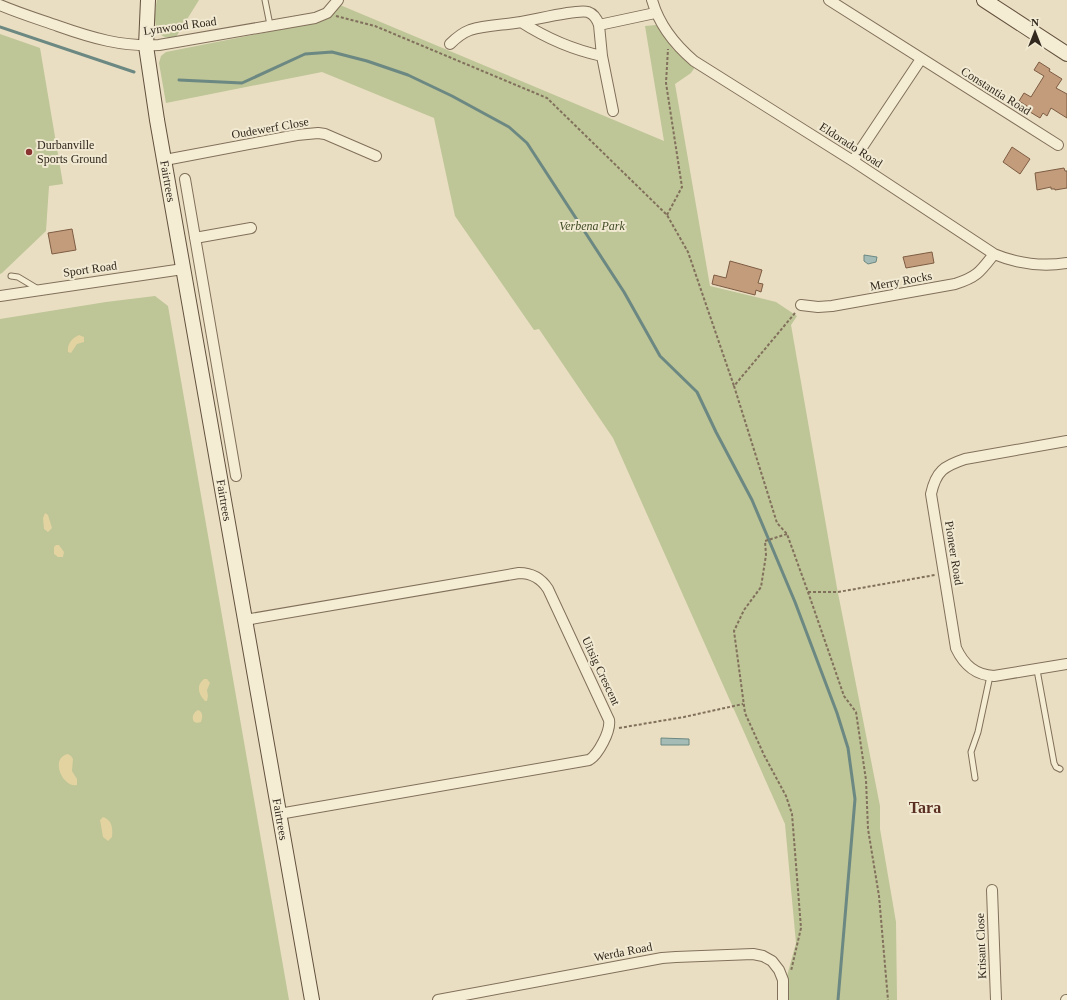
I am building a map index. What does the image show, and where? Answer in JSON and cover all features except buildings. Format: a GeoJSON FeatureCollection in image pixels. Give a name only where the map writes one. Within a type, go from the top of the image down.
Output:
{"type":"FeatureCollection","features":[{"type":"Feature","properties":{"kind":"main road","name":"Fairtrees"},"geometry":{"type":"LineString","coordinates":[[148,0],[146,46],[157,120],[312,1000]]}},
{"type":"Feature","properties":{"kind":"main road"},"geometry":{"type":"LineString","coordinates":[[984,0],[1067,54]]}},
{"type":"Feature","properties":{"kind":"street","name":"Lynwood Road"},"geometry":{"type":"LineString","coordinates":[[0,5],[98,40],[146,46],[159,45],[321,16],[331,10],[338,0]]}},
{"type":"Feature","properties":{"kind":"street","name":"Eldorado Road"},"geometry":{"type":"LineString","coordinates":[[652,0],[655,13],[669,36],[700,65],[853,161],[994,254],[1031,265],[1044,266],[1067,263]]}},
{"type":"Feature","properties":{"kind":"street","name":"Constantia Road"},"geometry":{"type":"LineString","coordinates":[[829,0],[1058,145]]}},
{"type":"Feature","properties":{"kind":"street"},"geometry":{"type":"LineString","coordinates":[[450,44],[469,30],[583,11],[592,14],[596,18],[599,25],[602,56],[613,111]]}},
{"type":"Feature","properties":{"kind":"street"},"geometry":{"type":"LineString","coordinates":[[599,25],[655,13]]}},
{"type":"Feature","properties":{"kind":"street"},"geometry":{"type":"LineString","coordinates":[[521,22],[558,42],[586,53],[602,56]]}},
{"type":"Feature","properties":{"kind":"street"},"geometry":{"type":"LineString","coordinates":[[853,161],[920,59]]}},
{"type":"Feature","properties":{"kind":"street","name":"Oudewerf Close"},"geometry":{"type":"LineString","coordinates":[[165,160],[297,135],[318,133],[336,138],[376,156]]}},
{"type":"Feature","properties":{"kind":"street"},"geometry":{"type":"LineString","coordinates":[[185,179],[236,476]]}},
{"type":"Feature","properties":{"kind":"street"},"geometry":{"type":"LineString","coordinates":[[195,238],[251,228]]}},
{"type":"Feature","properties":{"kind":"street","name":"Merry Rocks"},"geometry":{"type":"LineString","coordinates":[[801,305],[818,307],[832,306],[955,284],[972,278],[978,274],[994,254]]}},
{"type":"Feature","properties":{"kind":"street","name":"Sport Road"},"geometry":{"type":"LineString","coordinates":[[0,296],[183,269]]}},
{"type":"Feature","properties":{"kind":"street"},"geometry":{"type":"LineString","coordinates":[[208,406],[223,402]]}},
{"type":"Feature","properties":{"kind":"street","name":"Pioneer Road"},"geometry":{"type":"LineString","coordinates":[[1067,440],[965,459],[945,467],[938,474],[933,484],[931,494],[956,648],[961,659],[968,667],[977,673],[990,676],[1037,670],[1067,664]]}},
{"type":"Feature","properties":{"kind":"street","name":"Uitsig Crescent"},"geometry":{"type":"LineString","coordinates":[[245,620],[514,573],[529,573],[538,578],[548,589],[608,717],[609,727]]}},
{"type":"Feature","properties":{"kind":"street"},"geometry":{"type":"LineString","coordinates":[[279,814],[589,760],[596,755],[609,727]]}},
{"type":"Feature","properties":{"kind":"street","name":"Krisant Close"},"geometry":{"type":"LineString","coordinates":[[992,890],[996,1000]]}},
{"type":"Feature","properties":{"kind":"street","name":"Werda Road"},"geometry":{"type":"LineString","coordinates":[[438,1000],[662,958],[753,954],[768,958],[779,970],[783,980],[783,1000]]}},
{"type":"Feature","properties":{"kind":"lane"},"geometry":{"type":"LineString","coordinates":[[265,0],[270,25]]}},
{"type":"Feature","properties":{"kind":"lane"},"geometry":{"type":"LineString","coordinates":[[11,276],[20,278],[38,290]]}},
{"type":"Feature","properties":{"kind":"lane"},"geometry":{"type":"LineString","coordinates":[[1037,670],[1054,764],[1060,769]]}},
{"type":"Feature","properties":{"kind":"lane"},"geometry":{"type":"LineString","coordinates":[[975,778],[971,752],[978,732],[990,676]]}},
{"type":"Feature","properties":{"kind":"path"},"geometry":{"type":"LineString","coordinates":[[334,16],[374,26],[547,98],[667,215],[688,252],[734,386],[777,523],[787,534],[844,696],[856,712],[866,780],[868,828],[879,896],[888,1000]]}},
{"type":"Feature","properties":{"kind":"path"},"geometry":{"type":"LineString","coordinates":[[667,215],[682,187],[666,83],[669,36]]}},
{"type":"Feature","properties":{"kind":"path"},"geometry":{"type":"LineString","coordinates":[[734,386],[801,305]]}},
{"type":"Feature","properties":{"kind":"path"},"geometry":{"type":"LineString","coordinates":[[787,534],[765,541],[766,555],[761,587],[744,610],[734,631],[745,713],[764,755],[786,796],[792,814],[801,928],[790,974]]}},
{"type":"Feature","properties":{"kind":"path"},"geometry":{"type":"LineString","coordinates":[[808,592],[838,592],[944,574]]}},
{"type":"Feature","properties":{"kind":"path"},"geometry":{"type":"LineString","coordinates":[[609,727],[623,728],[743,704]]}},
{"type":"Feature","properties":{"kind":"green space"},"geometry":{"type":"Polygon","coordinates":[[[157,0],[199,0],[176,37],[168,38],[162,36],[158,32],[156,26],[155,13],[157,0]]]}},
{"type":"Feature","properties":{"kind":"green space","name":"Verbena Park"},"geometry":{"type":"Polygon","coordinates":[[[340,5],[664,141],[645,26],[656,25],[673,49],[695,67],[691,73],[675,84],[710,286],[776,302],[797,316],[791,325],[837,588],[880,806],[880,829],[896,922],[897,1000],[787,1000],[787,976],[796,943],[785,824],[613,438],[539,329],[534,330],[455,216],[434,118],[322,72],[166,103],[159,63],[161,56],[166,52],[319,22],[330,17],[340,5]]]}},
{"type":"Feature","properties":{"kind":"green space","name":"Durbanville Sports Ground"},"geometry":{"type":"Polygon","coordinates":[[[0,34],[40,48],[63,184],[49,186],[46,231],[0,274],[0,34]]]}},
{"type":"Feature","properties":{"kind":"green space"},"geometry":{"type":"Polygon","coordinates":[[[155,296],[168,306],[289,1000],[0,1000],[0,319],[106,302],[155,296]]]}},
{"type":"Feature","properties":{"kind":"sand"},"geometry":{"type":"Polygon","coordinates":[[[79,335],[84,337],[84,342],[77,344],[71,353],[68,352],[70,342],[79,335]]]}},
{"type":"Feature","properties":{"kind":"sand"},"geometry":{"type":"Polygon","coordinates":[[[45,513],[48,515],[52,528],[48,532],[44,529],[43,518],[45,513]]]}},
{"type":"Feature","properties":{"kind":"sand"},"geometry":{"type":"Polygon","coordinates":[[[59,545],[64,552],[63,557],[58,557],[54,554],[54,547],[59,545]]]}},
{"type":"Feature","properties":{"kind":"sand"},"geometry":{"type":"Polygon","coordinates":[[[207,679],[210,683],[207,690],[207,701],[205,701],[199,693],[201,681],[207,679]]]}},
{"type":"Feature","properties":{"kind":"sand"},"geometry":{"type":"Polygon","coordinates":[[[198,710],[202,713],[202,717],[201,722],[198,723],[194,721],[193,717],[195,712],[198,710]]]}},
{"type":"Feature","properties":{"kind":"sand"},"geometry":{"type":"Polygon","coordinates":[[[68,754],[73,759],[72,771],[77,779],[77,785],[72,785],[67,782],[60,772],[59,761],[62,757],[68,754]]]}},
{"type":"Feature","properties":{"kind":"sand"},"geometry":{"type":"Polygon","coordinates":[[[103,817],[110,822],[112,828],[112,837],[108,841],[103,837],[100,820],[103,817]]]}},
{"type":"Feature","properties":{"kind":"water"},"geometry":{"type":"Polygon","coordinates":[[[864,255],[877,257],[876,262],[868,264],[864,261],[864,255]]]}},
{"type":"Feature","properties":{"kind":"water"},"geometry":{"type":"Polygon","coordinates":[[[661,738],[689,739],[689,745],[661,745],[661,738]]]}},
{"type":"Feature","properties":{"kind":"waterway"},"geometry":{"type":"LineString","coordinates":[[0,27],[134,72]]}},
{"type":"Feature","properties":{"kind":"waterway"},"geometry":{"type":"LineString","coordinates":[[179,80],[242,83],[305,54],[332,52],[367,61],[408,75],[452,96],[509,127],[527,143],[624,292],[660,356],[697,392],[716,432],[752,500],[795,602],[837,713],[848,748],[855,799],[838,1000]]}},
{"type":"Feature","properties":{"kind":"place","name":"Durbanville Sports Ground"},"geometry":{"type":"Point","coordinates":[29,152]}},
{"type":"Feature","properties":{"kind":"district","name":"Tara"},"geometry":{"type":"Point","coordinates":[925,807]}}]}
